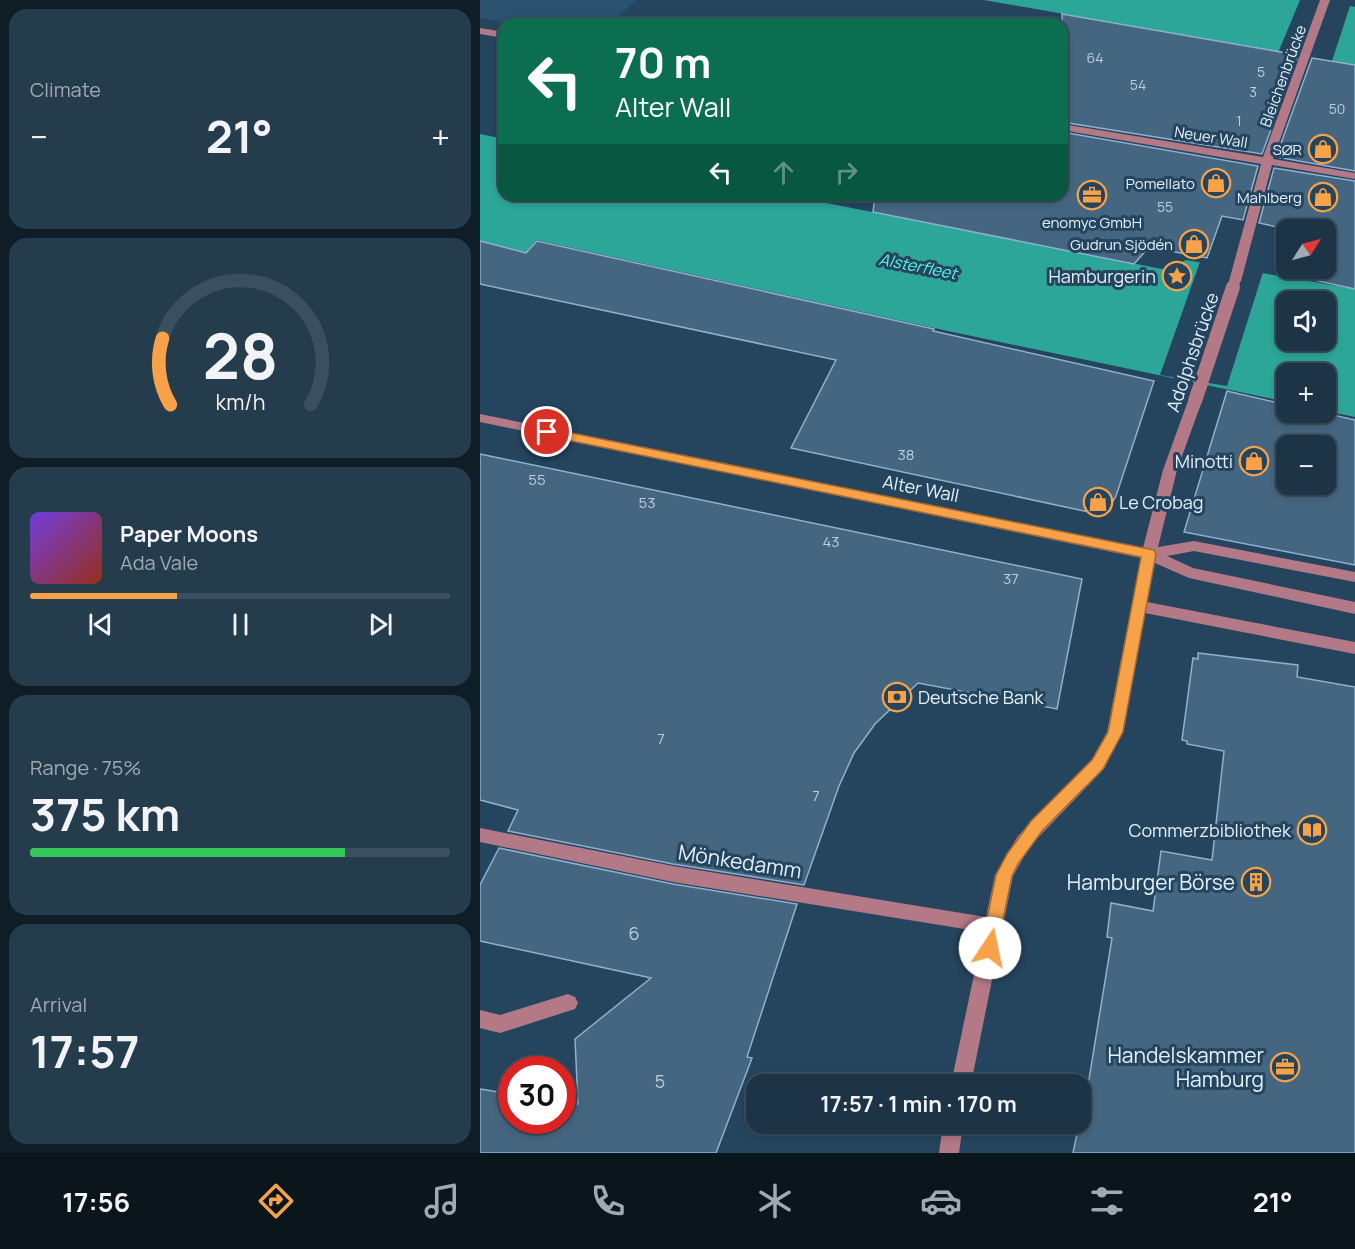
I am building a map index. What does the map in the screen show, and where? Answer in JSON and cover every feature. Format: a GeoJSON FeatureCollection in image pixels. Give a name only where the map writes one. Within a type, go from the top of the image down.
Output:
{"type":"FeatureCollection","features":[{"type":"Feature","properties":{"kind":"street","name":"Bleichenbrücke"},"geometry":{"type":"LineString","coordinates":[[1267,162],[1326,0]]}},
{"type":"Feature","properties":{"kind":"street"},"geometry":{"type":"LineString","coordinates":[[480,31],[498,34]]}},
{"type":"Feature","properties":{"kind":"street","name":"Neuer Wall"},"geometry":{"type":"LineString","coordinates":[[1068,128],[1355,176]]}},
{"type":"Feature","properties":{"kind":"street","name":"Adolphsbrücke"},"geometry":{"type":"LineString","coordinates":[[963,1074],[1004,875],[1024,840],[1090,773],[1108,748],[1115,732],[1149,554],[1170,470],[1235,281],[1267,162]]}},
{"type":"Feature","properties":{"kind":"street","name":"Alter Wall"},"geometry":{"type":"LineString","coordinates":[[480,418],[1149,554],[1194,546],[1355,577]]}},
{"type":"Feature","properties":{"kind":"street"},"geometry":{"type":"LineString","coordinates":[[1149,554],[1189,573],[1355,609]]}},
{"type":"Feature","properties":{"kind":"street"},"geometry":{"type":"LineString","coordinates":[[1139,606],[1355,648]]}},
{"type":"Feature","properties":{"kind":"street","name":"Mönkedamm"},"geometry":{"type":"LineString","coordinates":[[480,835],[673,874],[994,926]]}},
{"type":"Feature","properties":{"kind":"street"},"geometry":{"type":"LineString","coordinates":[[480,1019],[500,1024],[568,1003]]}},
{"type":"Feature","properties":{"kind":"street"},"geometry":{"type":"LineString","coordinates":[[949,1153],[952,1134]]}},
{"type":"Feature","properties":{"kind":"shaded area"},"geometry":{"type":"Polygon","coordinates":[[[480,0],[636,0],[616,18],[498,18],[498,21],[480,18],[480,0]]]}},
{"type":"Feature","properties":{"kind":"water"},"geometry":{"type":"Polygon","coordinates":[[[984,0],[1323,0],[1355,7],[1355,65],[984,0]]]}},
{"type":"Feature","properties":{"kind":"water","name":"Alsterfleet"},"geometry":{"type":"Polygon","coordinates":[[[480,134],[498,138],[498,201],[816,201],[1167,270],[1186,260],[1276,275],[1276,279],[1297,279],[1355,289],[1355,417],[1336,413],[1336,363],[1276,363],[1276,400],[948,331],[537,240],[526,253],[480,241],[480,134]]]}},
{"type":"Feature","properties":{"kind":"pier"},"geometry":{"type":"Polygon","coordinates":[[[1300,0],[1333,0],[1351,3],[1332,61],[1278,53],[1300,0]]]}},
{"type":"Feature","properties":{"kind":"pier"},"geometry":{"type":"Polygon","coordinates":[[[1201,259],[1264,269],[1227,386],[1160,375],[1201,259]]]}},
{"type":"Feature","properties":{"kind":"building"},"geometry":{"type":"Polygon","coordinates":[[[1062,14],[1298,55],[1262,154],[1068,123],[1068,18],[1062,18],[1062,14]]]}},
{"type":"Feature","properties":{"kind":"building"},"geometry":{"type":"Polygon","coordinates":[[[1312,58],[1355,65],[1355,171],[1276,157],[1312,58]]]}},
{"type":"Feature","properties":{"kind":"building"},"geometry":{"type":"Polygon","coordinates":[[[1068,133],[1258,166],[1243,220],[1222,216],[1207,258],[1149,247],[1134,264],[873,212],[874,201],[1068,201],[1068,133]]]}},
{"type":"Feature","properties":{"kind":"building"},"geometry":{"type":"Polygon","coordinates":[[[1274,168],[1355,181],[1355,289],[1309,279],[1336,279],[1336,219],[1276,219],[1276,227],[1259,223],[1274,168]]]}},
{"type":"Feature","properties":{"kind":"building"},"geometry":{"type":"Polygon","coordinates":[[[480,241],[526,253],[537,241],[934,329],[933,331],[1154,381],[1116,496],[1110,506],[1098,514],[791,448],[836,360],[480,284],[480,241]]]}},
{"type":"Feature","properties":{"kind":"building"},"geometry":{"type":"Polygon","coordinates":[[[1227,391],[1276,402],[1276,423],[1336,423],[1336,416],[1355,420],[1355,565],[1184,532],[1227,391]]]}},
{"type":"Feature","properties":{"kind":"building"},"geometry":{"type":"Polygon","coordinates":[[[480,454],[1082,579],[1057,709],[918,683],[875,724],[854,753],[839,786],[804,885],[673,864],[508,831],[518,810],[480,800],[480,454]]]}},
{"type":"Feature","properties":{"kind":"building","name":"Hamburger Börse"},"geometry":{"type":"Polygon","coordinates":[[[1198,653],[1298,665],[1297,677],[1355,687],[1355,1153],[1073,1153],[1077,1134],[1091,1134],[1090,1074],[1112,938],[1107,937],[1111,903],[1153,911],[1161,851],[1212,860],[1224,751],[1187,744],[1187,741],[1182,740],[1193,658],[1198,659],[1198,653]]]}},
{"type":"Feature","properties":{"kind":"building"},"geometry":{"type":"Polygon","coordinates":[[[499,848],[673,884],[797,904],[747,1057],[752,1058],[716,1153],[480,1153],[480,1089],[498,1092],[498,1134],[576,1134],[576,1104],[578,1104],[575,1039],[651,978],[480,941],[480,885],[499,848]]]}},
{"type":"Feature","properties":{"kind":"place","name":"SØR"},"geometry":{"type":"Point","coordinates":[1323,149]}},
{"type":"Feature","properties":{"kind":"place","name":"Pomellato"},"geometry":{"type":"Point","coordinates":[1216,183]}},
{"type":"Feature","properties":{"kind":"place","name":"enomyc GmbH"},"geometry":{"type":"Point","coordinates":[1092,195]}},
{"type":"Feature","properties":{"kind":"place","name":"Mahlberg"},"geometry":{"type":"Point","coordinates":[1323,197]}},
{"type":"Feature","properties":{"kind":"place","name":"Gudrun Sjödén"},"geometry":{"type":"Point","coordinates":[1194,244]}},
{"type":"Feature","properties":{"kind":"place","name":"Hamburgerin"},"geometry":{"type":"Point","coordinates":[1177,276]}},
{"type":"Feature","properties":{"kind":"place","name":"Minotti"},"geometry":{"type":"Point","coordinates":[1254,461]}},
{"type":"Feature","properties":{"kind":"place","name":"Le Crobag"},"geometry":{"type":"Point","coordinates":[1098,502]}},
{"type":"Feature","properties":{"kind":"place","name":"Deutsche Bank"},"geometry":{"type":"Point","coordinates":[897,697]}},
{"type":"Feature","properties":{"kind":"place","name":"Commerzbibliothek"},"geometry":{"type":"Point","coordinates":[1312,830]}},
{"type":"Feature","properties":{"kind":"place","name":"Hamburger Börse"},"geometry":{"type":"Point","coordinates":[1256,882]}},
{"type":"Feature","properties":{"kind":"place","name":"Handelskammer Hamburg"},"geometry":{"type":"Point","coordinates":[1285,1067]}},
{"type":"Feature","properties":{"kind":"route"},"geometry":{"type":"LineString","coordinates":[[547,432],[1149,554],[1115,732],[1098,764],[1024,840],[1012,859],[1004,875],[990,948]]}}]}
